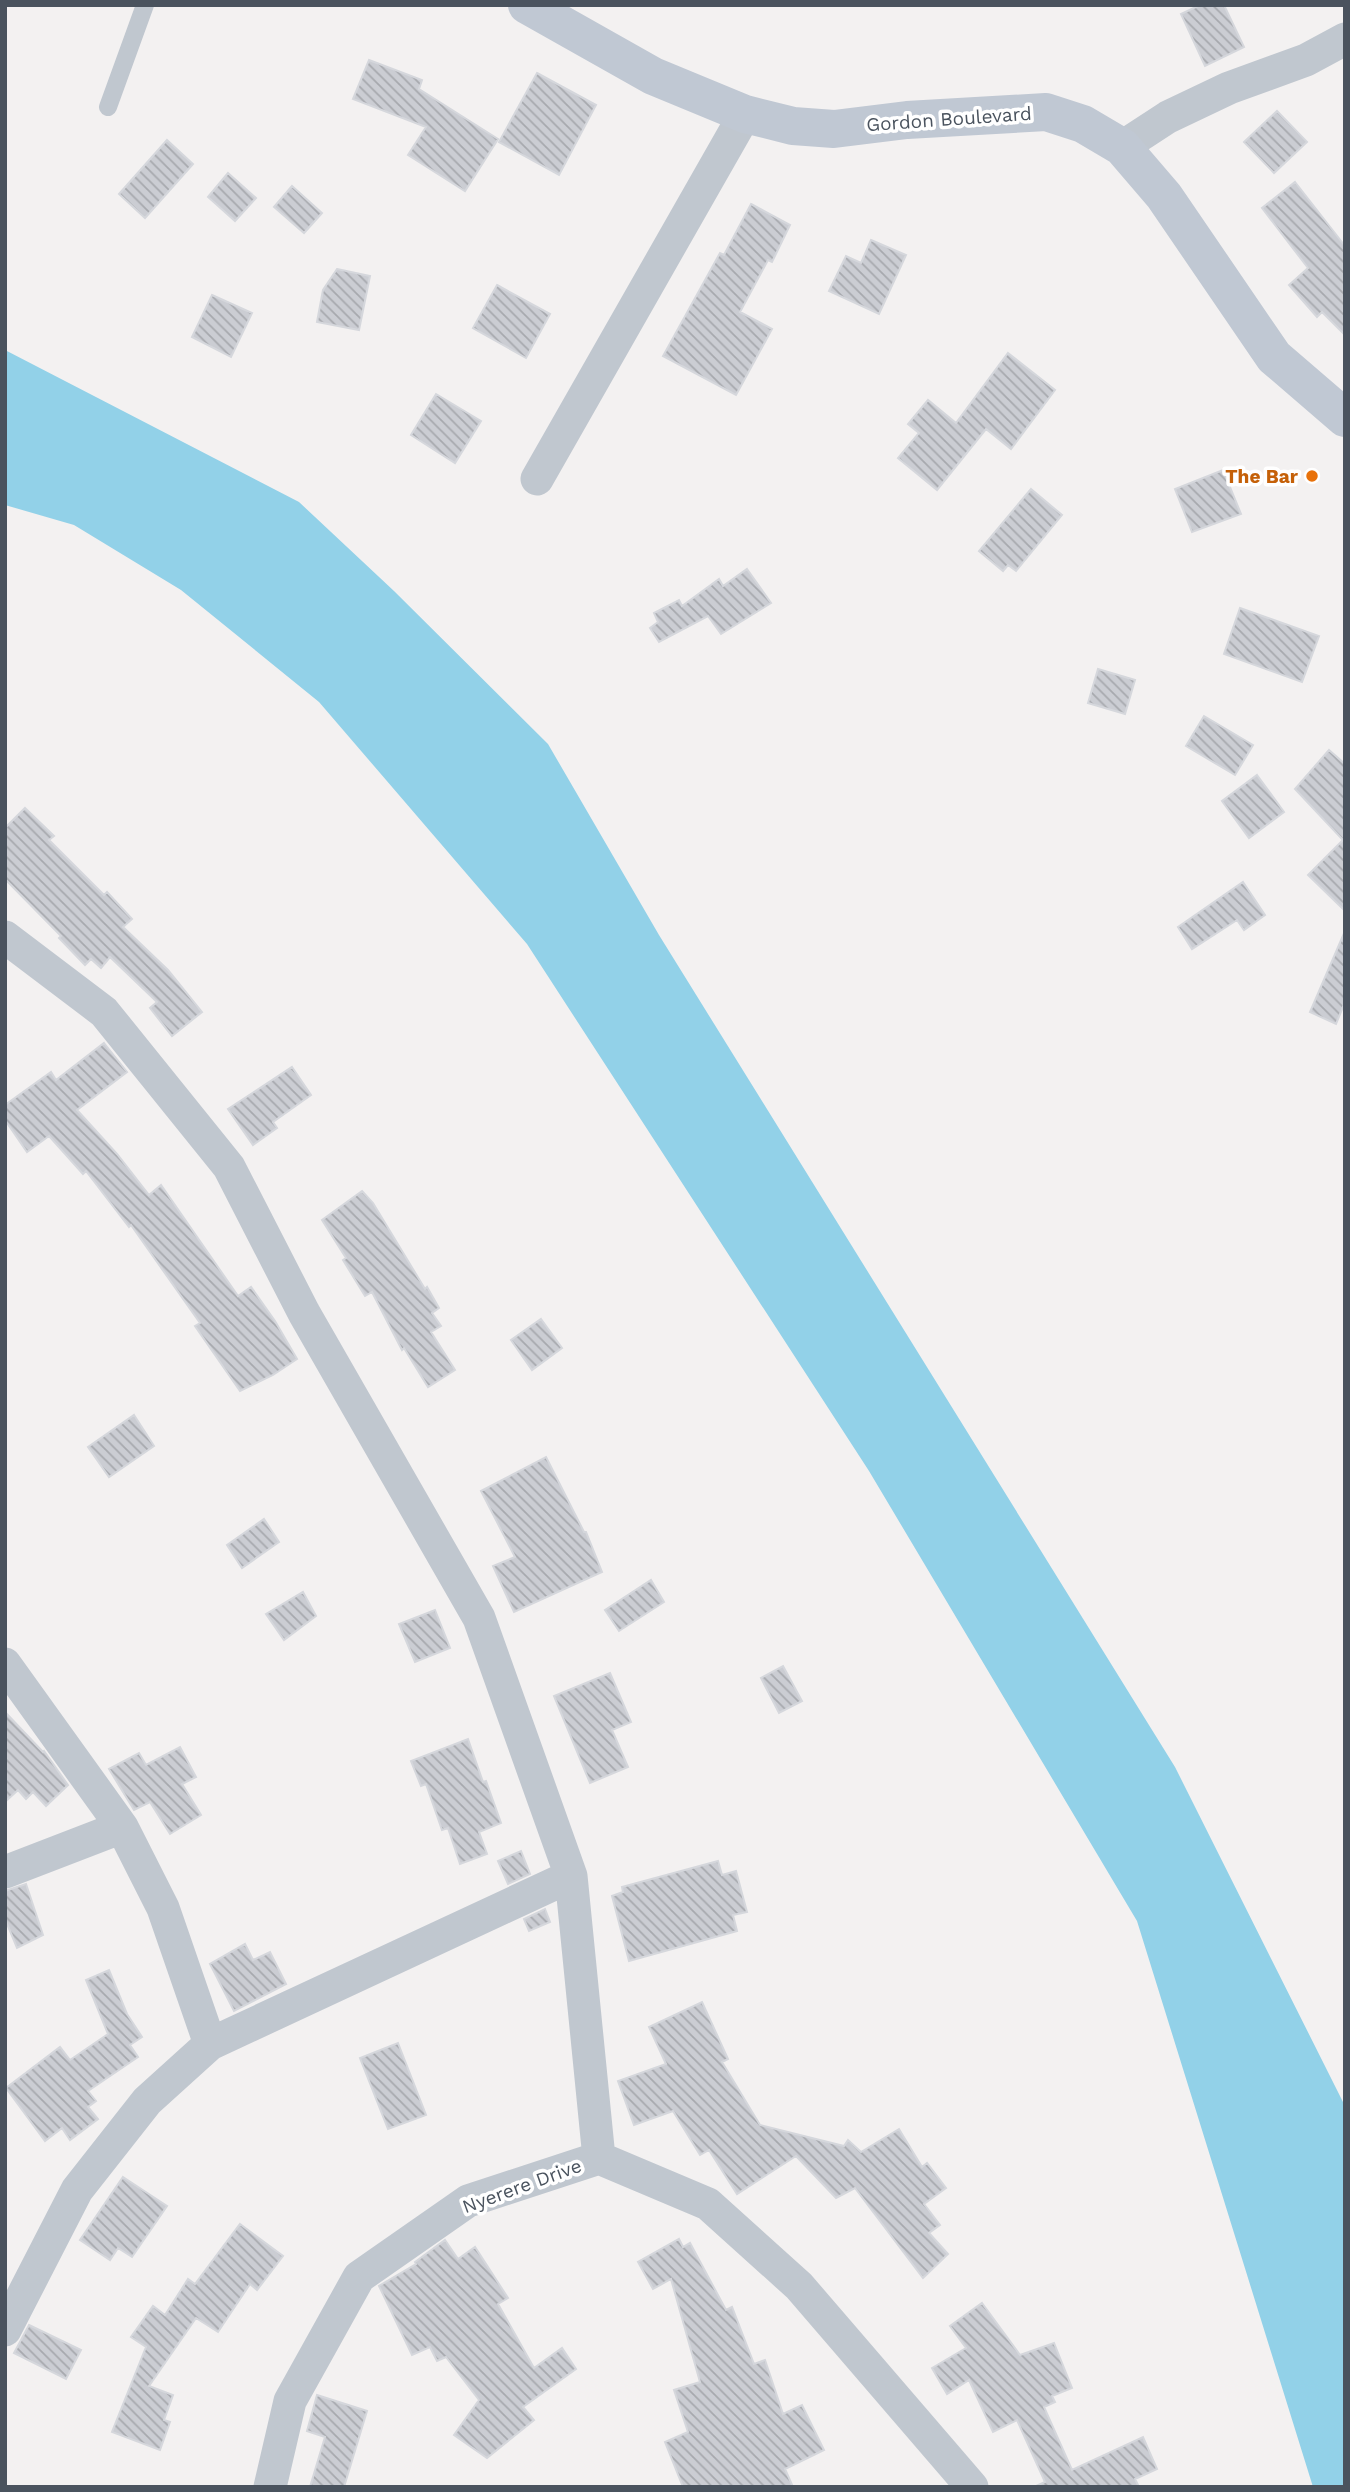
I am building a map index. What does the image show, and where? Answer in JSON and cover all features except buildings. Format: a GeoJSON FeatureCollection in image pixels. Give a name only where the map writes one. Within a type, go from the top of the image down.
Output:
{"type":"FeatureCollection","features":[{"type":"Feature","properties":{"kind":"street","name":"Gordon Boulevard"},"geometry":{"type":"LineString","coordinates":[[527,5],[653,76],[745,114],[793,126],[834,129],[907,120],[1046,112],[1083,124],[1122,147],[1164,196],[1274,357],[1345,418]]}},
{"type":"Feature","properties":{"kind":"street"},"geometry":{"type":"LineString","coordinates":[[1122,147],[1168,117],[1229,88],[1306,60],[1345,39]]}},
{"type":"Feature","properties":{"kind":"street"},"geometry":{"type":"LineString","coordinates":[[537,479],[745,114]]}},
{"type":"Feature","properties":{"kind":"street"},"geometry":{"type":"LineString","coordinates":[[5,937],[104,1012],[229,1167],[304,1313],[479,1618],[571,1876],[599,2158]]}},
{"type":"Feature","properties":{"kind":"street"},"geometry":{"type":"LineString","coordinates":[[5,1664],[122,1827],[163,1908],[210,2044]]}},
{"type":"Feature","properties":{"kind":"street"},"geometry":{"type":"LineString","coordinates":[[5,1872],[122,1827]]}},
{"type":"Feature","properties":{"kind":"street"},"geometry":{"type":"LineString","coordinates":[[5,2330],[77,2190],[147,2101],[210,2044],[571,1876]]}},
{"type":"Feature","properties":{"kind":"street","name":"Nyerere Drive"},"geometry":{"type":"LineString","coordinates":[[270,2487],[290,2401],[359,2277],[468,2201],[599,2158],[708,2204],[799,2286],[972,2487]]}},
{"type":"Feature","properties":{"kind":"lane"},"geometry":{"type":"LineString","coordinates":[[108,107],[145,5]]}},
{"type":"Feature","properties":{"kind":"water"},"geometry":{"type":"Polygon","coordinates":[[[5,350],[299,502],[394,591],[548,744],[659,935],[1175,1767],[1345,2106],[1345,2487],[1313,2487],[1137,1921],[869,1471],[527,944],[319,702],[181,590],[74,525],[5,505],[5,350]]]}},
{"type":"Feature","properties":{"kind":"place","name":"The Bar"},"geometry":{"type":"Point","coordinates":[1312,476]}}]}
